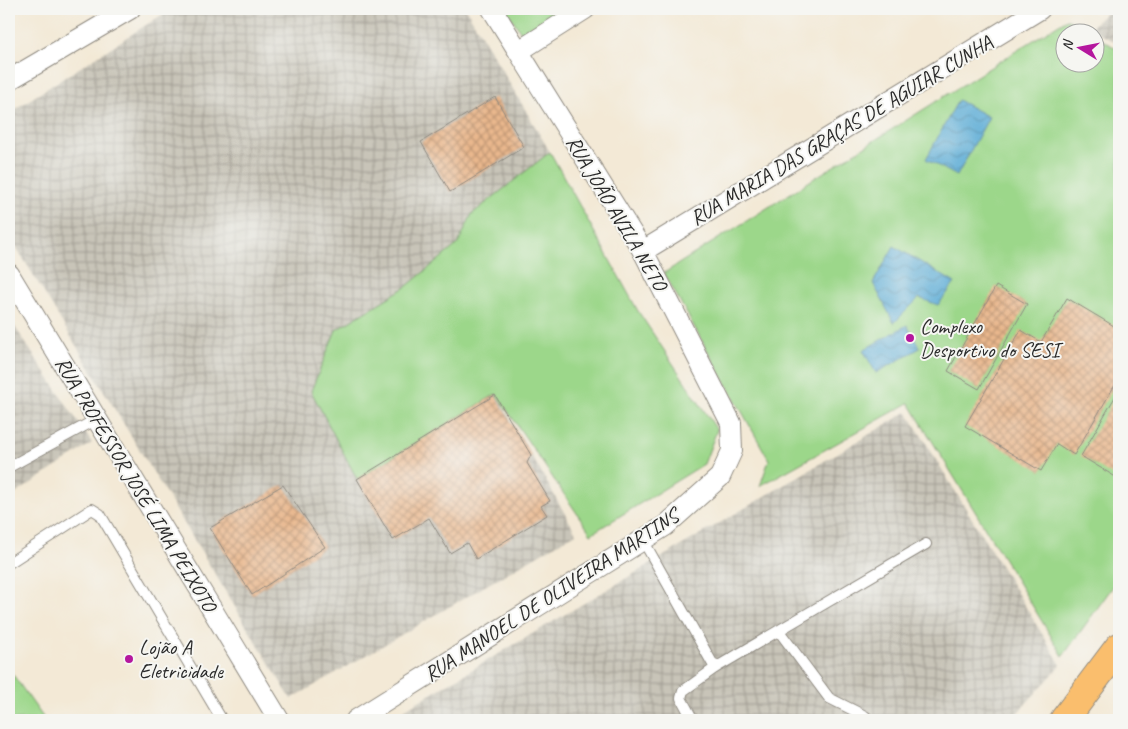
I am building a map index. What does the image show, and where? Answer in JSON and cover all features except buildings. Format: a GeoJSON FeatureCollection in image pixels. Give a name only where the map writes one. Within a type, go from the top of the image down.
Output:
{"type":"FeatureCollection","features":[{"type":"Feature","properties":{"kind":"main road"},"geometry":{"type":"LineString","coordinates":[[1064,720],[1119,647]]}},
{"type":"Feature","properties":{"kind":"street"},"geometry":{"type":"LineString","coordinates":[[9,80],[130,9]]}},
{"type":"Feature","properties":{"kind":"street","name":"RUA JOÃO AVILA NETO"},"geometry":{"type":"LineString","coordinates":[[492,9],[643,251],[732,423]]}},
{"type":"Feature","properties":{"kind":"street"},"geometry":{"type":"LineString","coordinates":[[519,51],[585,9]]}},
{"type":"Feature","properties":{"kind":"street","name":"RUA MARIA DAS GRAÇAS DE AGUIAR CUNHA"},"geometry":{"type":"LineString","coordinates":[[643,251],[1040,9]]}},
{"type":"Feature","properties":{"kind":"street","name":"RUA PROFESSOR JOSÉ LIMA PEIXOTO"},"geometry":{"type":"LineString","coordinates":[[9,274],[279,720]]}},
{"type":"Feature","properties":{"kind":"street","name":"RUA MANOEL DE OLIVEIRA MARTINS"},"geometry":{"type":"LineString","coordinates":[[356,720],[665,526],[720,478],[732,451],[732,423]]}},
{"type":"Feature","properties":{"kind":"lane"},"geometry":{"type":"LineString","coordinates":[[9,467],[96,419]]}},
{"type":"Feature","properties":{"kind":"lane"},"geometry":{"type":"LineString","coordinates":[[9,563],[92,509],[100,514],[222,720]]}},
{"type":"Feature","properties":{"kind":"lane"},"geometry":{"type":"LineString","coordinates":[[643,540],[715,668]]}},
{"type":"Feature","properties":{"kind":"lane"},"geometry":{"type":"LineString","coordinates":[[694,720],[681,698],[683,691],[715,668],[926,544]]}},
{"type":"Feature","properties":{"kind":"lane"},"geometry":{"type":"LineString","coordinates":[[779,631],[830,698],[860,713],[868,720]]}},
{"type":"Feature","properties":{"kind":"shaded area"},"geometry":{"type":"Polygon","coordinates":[[[171,9],[466,9],[550,152],[472,214],[458,244],[407,286],[496,394],[576,533],[291,699],[9,235],[9,113],[171,9]]]}},
{"type":"Feature","properties":{"kind":"shaded area"},"geometry":{"type":"Polygon","coordinates":[[[1111,9],[1119,9],[1119,44],[1106,37],[1106,22],[1097,22],[1111,9]]]}},
{"type":"Feature","properties":{"kind":"shaded area"},"geometry":{"type":"Polygon","coordinates":[[[9,318],[92,443],[9,498],[9,318]]]}},
{"type":"Feature","properties":{"kind":"shaded area"},"geometry":{"type":"Polygon","coordinates":[[[907,412],[1061,665],[1011,720],[387,720],[907,412]]]}},
{"type":"Feature","properties":{"kind":"green space"},"geometry":{"type":"Polygon","coordinates":[[[506,9],[558,9],[522,34],[506,9]]]}},
{"type":"Feature","properties":{"kind":"green space","name":"Complexo Desportivo do SESI"},"geometry":{"type":"Polygon","coordinates":[[[1056,26],[1056,72],[1106,72],[1106,42],[1119,50],[1119,578],[1063,656],[909,403],[760,486],[769,460],[664,273],[1056,26]]]}},
{"type":"Feature","properties":{"kind":"green space"},"geometry":{"type":"Polygon","coordinates":[[[550,152],[638,311],[717,430],[704,464],[591,534],[496,394],[357,479],[311,391],[336,330],[407,286],[458,244],[472,214],[550,152]]]}},
{"type":"Feature","properties":{"kind":"green space"},"geometry":{"type":"Polygon","coordinates":[[[11,672],[45,720],[9,720],[9,674],[11,672]]]}},
{"type":"Feature","properties":{"kind":"water"},"geometry":{"type":"Polygon","coordinates":[[[958,100],[989,117],[957,176],[926,159],[958,100]]]}},
{"type":"Feature","properties":{"kind":"water"},"geometry":{"type":"Polygon","coordinates":[[[894,246],[955,283],[938,305],[919,298],[894,323],[873,283],[894,246]]]}},
{"type":"Feature","properties":{"kind":"water"},"geometry":{"type":"Polygon","coordinates":[[[907,325],[920,348],[876,373],[863,350],[907,325]]]}},
{"type":"Feature","properties":{"kind":"place","name":"Complexo Desportivo do SESI"},"geometry":{"type":"Point","coordinates":[910,338]}},
{"type":"Feature","properties":{"kind":"place","name":"Lojão A Eletricidade"},"geometry":{"type":"Point","coordinates":[129,659]}}]}
